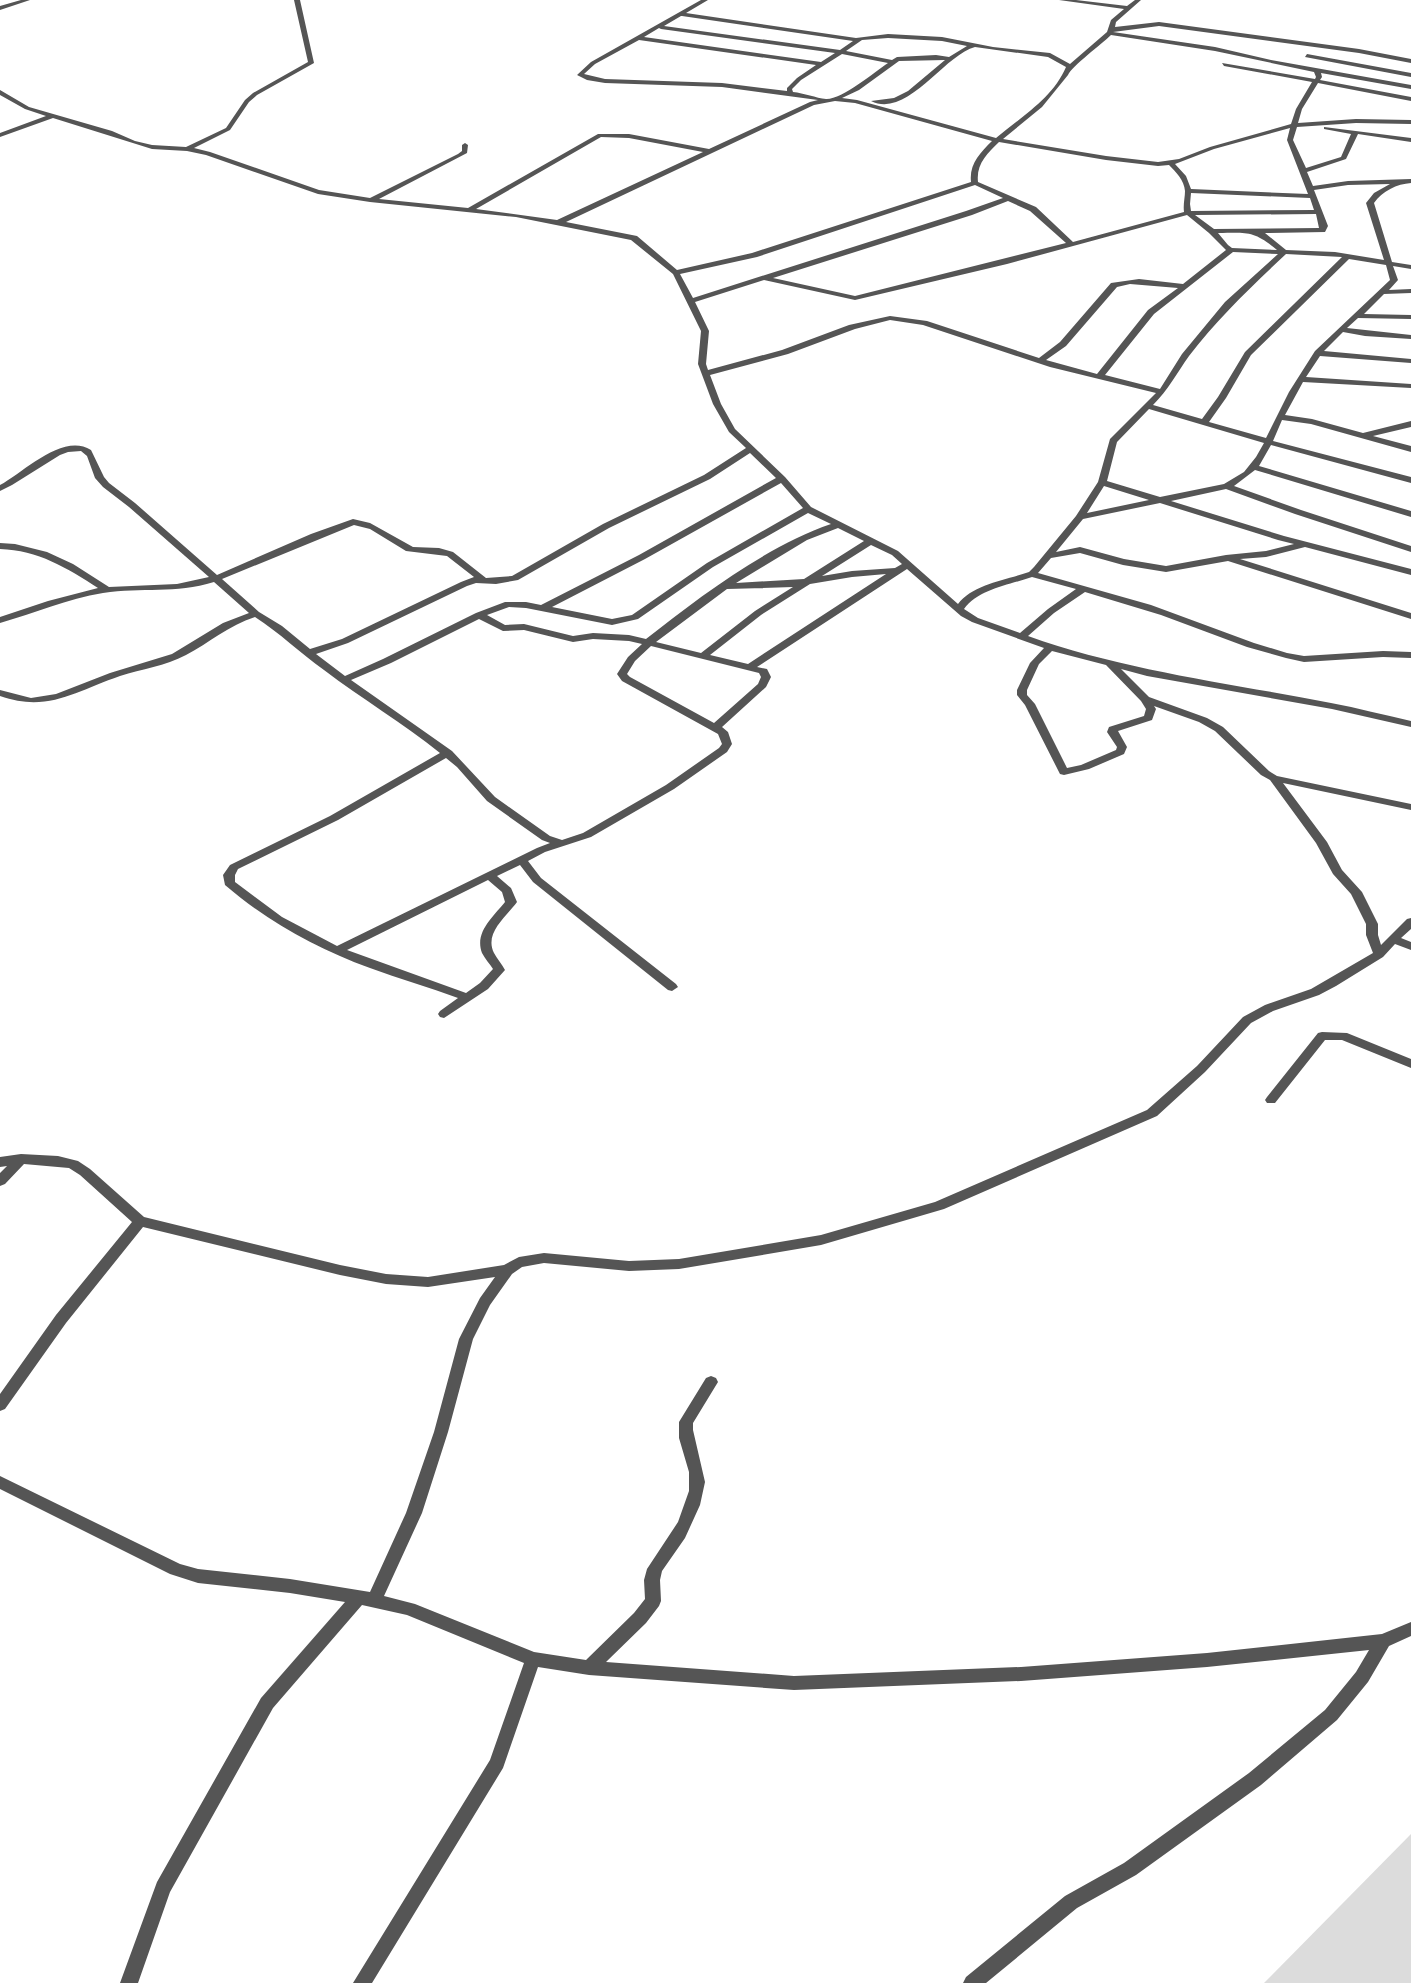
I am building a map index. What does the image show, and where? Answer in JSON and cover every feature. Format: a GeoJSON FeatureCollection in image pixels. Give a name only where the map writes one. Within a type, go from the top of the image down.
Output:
{"type":"FeatureCollection","features":[{"type":"Feature","properties":{"kind":"street"},"geometry":{"type":"LineString","coordinates":[[0,8],[27,0]]}},
{"type":"Feature","properties":{"kind":"street"},"geometry":{"type":"LineString","coordinates":[[187,148],[228,129],[247,101],[255,94],[311,63],[297,0]]}},
{"type":"Feature","properties":{"kind":"street"},"geometry":{"type":"LineString","coordinates":[[705,0],[661,27],[593,63],[582,71],[581,77],[618,81],[721,85],[855,101],[893,100],[905,96],[965,47],[981,46]]}},
{"type":"Feature","properties":{"kind":"street"},"geometry":{"type":"LineString","coordinates":[[1062,0],[1128,8]]}},
{"type":"Feature","properties":{"kind":"street"},"geometry":{"type":"LineString","coordinates":[[1111,31],[1113,21],[1138,0]]}},
{"type":"Feature","properties":{"kind":"street"},"geometry":{"type":"LineString","coordinates":[[682,14],[858,39],[888,36],[932,38],[1050,55],[1070,67]]}},
{"type":"Feature","properties":{"kind":"street"},"geometry":{"type":"LineString","coordinates":[[975,183],[973,177],[977,164],[996,140],[1036,110],[1070,67],[1111,31],[1153,24],[1171,25],[1359,51],[1411,61]]}},
{"type":"Feature","properties":{"kind":"street"},"geometry":{"type":"LineString","coordinates":[[1161,41],[1171,25]]}},
{"type":"Feature","properties":{"kind":"street"},"geometry":{"type":"LineString","coordinates":[[661,27],[842,52],[892,62]]}},
{"type":"Feature","properties":{"kind":"street"},"geometry":{"type":"LineString","coordinates":[[1111,31],[1411,87]]}},
{"type":"Feature","properties":{"kind":"street"},"geometry":{"type":"LineString","coordinates":[[639,38],[823,64]]}},
{"type":"Feature","properties":{"kind":"street"},"geometry":{"type":"LineString","coordinates":[[791,93],[791,86],[858,39]]}},
{"type":"Feature","properties":{"kind":"street"},"geometry":{"type":"LineString","coordinates":[[1307,56],[1411,75]]}},
{"type":"Feature","properties":{"kind":"street"},"geometry":{"type":"LineString","coordinates":[[559,222],[812,103],[831,99],[857,89],[892,62],[901,58],[952,59]]}},
{"type":"Feature","properties":{"kind":"street"},"geometry":{"type":"LineString","coordinates":[[1224,64],[1411,99]]}},
{"type":"Feature","properties":{"kind":"street"},"geometry":{"type":"LineString","coordinates":[[1212,231],[1322,230],[1324,226],[1290,140],[1299,109],[1319,75],[1317,70]]}},
{"type":"Feature","properties":{"kind":"street"},"geometry":{"type":"LineString","coordinates":[[0,92],[27,108],[51,116],[110,132],[152,147],[187,148],[229,158],[318,192],[559,222],[634,238],[676,273],[705,332],[701,357],[723,418],[750,449],[782,479],[808,510],[895,553],[960,608],[964,614],[1050,647],[1147,674],[1332,706],[1411,724]]}},
{"type":"Feature","properties":{"kind":"street"},"geometry":{"type":"LineString","coordinates":[[855,101],[996,140],[1106,158],[1171,163],[1212,148],[1295,125],[1356,121],[1411,122]]}},
{"type":"Feature","properties":{"kind":"street"},"geometry":{"type":"LineString","coordinates":[[0,135],[51,116]]}},
{"type":"Feature","properties":{"kind":"street"},"geometry":{"type":"LineString","coordinates":[[1306,125],[1411,140]]}},
{"type":"Feature","properties":{"kind":"street"},"geometry":{"type":"LineString","coordinates":[[1304,171],[1344,158],[1355,133]]}},
{"type":"Feature","properties":{"kind":"street"},"geometry":{"type":"LineString","coordinates":[[469,210],[600,135],[629,136],[710,151]]}},
{"type":"Feature","properties":{"kind":"street"},"geometry":{"type":"LineString","coordinates":[[370,200],[460,155],[465,152],[465,145]]}},
{"type":"Feature","properties":{"kind":"street"},"geometry":{"type":"LineString","coordinates":[[1171,163],[1183,176],[1188,191],[1186,204],[1188,213],[1212,231],[1225,247],[1231,250],[1348,256],[1411,267]]}},
{"type":"Feature","properties":{"kind":"street"},"geometry":{"type":"LineString","coordinates":[[1188,191],[1312,193],[1348,183],[1411,180]]}},
{"type":"Feature","properties":{"kind":"street"},"geometry":{"type":"LineString","coordinates":[[1080,517],[1227,486],[1239,480],[1261,459],[1279,417],[1318,353],[1394,280],[1370,203],[1376,194],[1400,181]]}},
{"type":"Feature","properties":{"kind":"street"},"geometry":{"type":"LineString","coordinates":[[676,273],[754,255],[975,183],[1033,209],[1071,244]]}},
{"type":"Feature","properties":{"kind":"street"},"geometry":{"type":"LineString","coordinates":[[691,301],[969,213],[1009,198]]}},
{"type":"Feature","properties":{"kind":"street"},"geometry":{"type":"LineString","coordinates":[[764,278],[855,298],[1188,213],[1319,212]]}},
{"type":"Feature","properties":{"kind":"street"},"geometry":{"type":"LineString","coordinates":[[1252,231],[1262,234],[1284,252]]}},
{"type":"Feature","properties":{"kind":"street"},"geometry":{"type":"LineString","coordinates":[[1100,377],[1151,312],[1231,250]]}},
{"type":"Feature","properties":{"kind":"street"},"geometry":{"type":"LineString","coordinates":[[960,608],[968,597],[977,592],[1032,573],[1049,556],[1080,517],[1102,482],[1113,441],[1162,392],[1185,356],[1228,304],[1284,252]]}},
{"type":"Feature","properties":{"kind":"street"},"geometry":{"type":"LineString","coordinates":[[1204,422],[1248,354],[1348,256]]}},
{"type":"Feature","properties":{"kind":"street"},"geometry":{"type":"LineString","coordinates":[[1040,361],[1063,344],[1114,285],[1141,283],[1183,286]]}},
{"type":"Feature","properties":{"kind":"street"},"geometry":{"type":"LineString","coordinates":[[1383,292],[1411,291]]}},
{"type":"Feature","properties":{"kind":"street"},"geometry":{"type":"LineString","coordinates":[[1358,316],[1411,317]]}},
{"type":"Feature","properties":{"kind":"street"},"geometry":{"type":"LineString","coordinates":[[707,373],[785,352],[852,327],[890,318],[924,323],[1040,361],[1162,392]]}},
{"type":"Feature","properties":{"kind":"street"},"geometry":{"type":"LineString","coordinates":[[1344,330],[1411,337]]}},
{"type":"Feature","properties":{"kind":"street"},"geometry":{"type":"LineString","coordinates":[[1318,353],[1411,361]]}},
{"type":"Feature","properties":{"kind":"street"},"geometry":{"type":"LineString","coordinates":[[1302,379],[1411,386]]}},
{"type":"Feature","properties":{"kind":"street"},"geometry":{"type":"LineString","coordinates":[[1147,406],[1411,480]]}},
{"type":"Feature","properties":{"kind":"street"},"geometry":{"type":"LineString","coordinates":[[1279,417],[1363,435],[1411,449]]}},
{"type":"Feature","properties":{"kind":"street"},"geometry":{"type":"LineString","coordinates":[[1363,435],[1411,424]]}},
{"type":"Feature","properties":{"kind":"street"},"geometry":{"type":"LineString","coordinates":[[0,488],[34,465],[75,448],[85,450],[93,460],[100,480],[130,503],[256,614],[279,628],[344,680],[448,753],[491,799],[507,808],[546,838],[562,843]]}},
{"type":"Feature","properties":{"kind":"street"},"geometry":{"type":"LineString","coordinates":[[309,653],[355,637],[464,584],[515,578],[606,526],[707,477],[750,449]]}},
{"type":"Feature","properties":{"kind":"street"},"geometry":{"type":"LineString","coordinates":[[1253,467],[1411,514]]}},
{"type":"Feature","properties":{"kind":"street"},"geometry":{"type":"LineString","coordinates":[[543,608],[642,557],[782,479]]}},
{"type":"Feature","properties":{"kind":"street"},"geometry":{"type":"LineString","coordinates":[[1102,482],[1307,544],[1411,572]]}},
{"type":"Feature","properties":{"kind":"street"},"geometry":{"type":"LineString","coordinates":[[1227,486],[1298,513],[1411,549]]}},
{"type":"Feature","properties":{"kind":"street"},"geometry":{"type":"LineString","coordinates":[[344,680],[387,662],[479,615],[508,604],[543,608],[612,622],[635,617],[710,565],[808,510]]}},
{"type":"Feature","properties":{"kind":"street"},"geometry":{"type":"LineString","coordinates":[[0,620],[66,599],[107,590],[154,590],[215,579],[342,525],[362,522],[414,551],[445,552],[483,580]]}},
{"type":"Feature","properties":{"kind":"street"},"geometry":{"type":"LineString","coordinates":[[338,951],[523,861],[541,850],[587,835],[670,787],[723,750],[726,738],[716,728],[626,679],[622,674],[625,667],[632,656],[647,643],[726,586],[788,546],[838,525]]}},
{"type":"Feature","properties":{"kind":"street"},"geometry":{"type":"LineString","coordinates":[[703,656],[758,613],[871,541]]}},
{"type":"Feature","properties":{"kind":"street"},"geometry":{"type":"LineString","coordinates":[[1049,556],[1080,549],[1135,564],[1166,569],[1226,558],[1266,554],[1307,544]]}},
{"type":"Feature","properties":{"kind":"street"},"geometry":{"type":"LineString","coordinates":[[0,546],[32,548],[67,565],[107,590]]}},
{"type":"Feature","properties":{"kind":"street"},"geometry":{"type":"LineString","coordinates":[[1226,558],[1411,616]]}},
{"type":"Feature","properties":{"kind":"street"},"geometry":{"type":"LineString","coordinates":[[750,667],[908,564]]}},
{"type":"Feature","properties":{"kind":"street"},"geometry":{"type":"LineString","coordinates":[[726,586],[805,583],[852,573],[897,571]]}},
{"type":"Feature","properties":{"kind":"street"},"geometry":{"type":"LineString","coordinates":[[1032,573],[1164,613],[1226,637],[1291,657],[1304,659],[1383,654],[1411,655]]}},
{"type":"Feature","properties":{"kind":"street"},"geometry":{"type":"LineString","coordinates":[[1021,637],[1051,611],[1084,588]]}},
{"type":"Feature","properties":{"kind":"street"},"geometry":{"type":"LineString","coordinates":[[0,693],[30,701],[71,694],[112,675],[182,653],[231,621],[256,614]]}},
{"type":"Feature","properties":{"kind":"street"},"geometry":{"type":"LineString","coordinates":[[479,615],[503,628],[524,627],[573,639],[612,636],[763,671],[766,677],[762,685],[716,728]]}},
{"type":"Feature","properties":{"kind":"street"},"geometry":{"type":"LineString","coordinates":[[1050,647],[1035,663],[1022,690],[1064,772],[1085,767],[1120,752],[1122,747],[1112,732],[1113,729],[1148,718],[1150,709],[1145,699],[1110,664]]}},
{"type":"Feature","properties":{"kind":"street"},"geometry":{"type":"LineString","coordinates":[[1145,699],[1203,720],[1219,729],[1265,773],[1274,778],[1411,807]]}},
{"type":"Feature","properties":{"kind":"street"},"geometry":{"type":"LineString","coordinates":[[1396,720],[1411,715]]}},
{"type":"Feature","properties":{"kind":"street"},"geometry":{"type":"LineString","coordinates":[[448,753],[334,818],[234,867],[229,875],[229,883],[242,895],[338,951],[468,998]]}},
{"type":"Feature","properties":{"kind":"street"},"geometry":{"type":"LineString","coordinates":[[1274,778],[1321,842],[1337,872],[1356,892],[1371,924],[1372,935],[1379,954]]}},
{"type":"Feature","properties":{"kind":"street"},"geometry":{"type":"LineString","coordinates":[[523,861],[537,880],[672,987]]}},
{"type":"Feature","properties":{"kind":"street"},"geometry":{"type":"LineString","coordinates":[[444,1014],[468,998],[499,970],[487,951],[486,942],[488,932],[512,902],[505,887],[491,876]]}},
{"type":"Feature","properties":{"kind":"street"},"geometry":{"type":"LineString","coordinates":[[129,1983],[163,1888],[267,1703],[367,1599],[414,1513],[441,1432],[466,1339],[485,1302],[507,1270],[519,1262],[544,1258],[629,1266],[679,1264],[821,1240],[939,1206],[1152,1113],[1201,1069],[1247,1020],[1269,1008],[1315,992],[1379,954],[1411,922]]}},
{"type":"Feature","properties":{"kind":"street"},"geometry":{"type":"LineString","coordinates":[[1392,939],[1411,946]]}},
{"type":"Feature","properties":{"kind":"street"},"geometry":{"type":"LineString","coordinates":[[1271,1100],[1322,1036],[1343,1036],[1411,1064]]}},
{"type":"Feature","properties":{"kind":"street"},"geometry":{"type":"LineString","coordinates":[[0,1162],[21,1159],[74,1164],[140,1221],[286,1258],[386,1280],[428,1282],[507,1270]]}},
{"type":"Feature","properties":{"kind":"street"},"geometry":{"type":"LineString","coordinates":[[0,1181],[21,1159]]}},
{"type":"Feature","properties":{"kind":"street"},"geometry":{"type":"LineString","coordinates":[[0,1405],[61,1319],[140,1221]]}},
{"type":"Feature","properties":{"kind":"street"},"geometry":{"type":"LineString","coordinates":[[588,1668],[640,1618],[653,1601],[651,1581],[653,1573],[676,1538],[694,1502],[698,1487],[697,1470],[684,1429],[711,1382]]}},
{"type":"Feature","properties":{"kind":"street"},"geometry":{"type":"LineString","coordinates":[[0,1482],[176,1569],[198,1576],[290,1586],[367,1599],[409,1609],[533,1659],[588,1668],[794,1683],[901,1680],[1207,1660],[1383,1641],[1411,1629]]}},
{"type":"Feature","properties":{"kind":"street"},"geometry":{"type":"LineString","coordinates":[[972,1983],[1071,1902],[1130,1869],[1264,1772],[1331,1715],[1362,1677],[1383,1641]]}},
{"type":"Feature","properties":{"kind":"street"},"geometry":{"type":"LineString","coordinates":[[362,1983],[497,1763],[533,1659]]}},
{"type":"Feature","properties":{"kind":"shaded area"},"geometry":{"type":"Polygon","coordinates":[[[1411,1834],[1411,1983],[1264,1983],[1411,1834]]]}}]}
